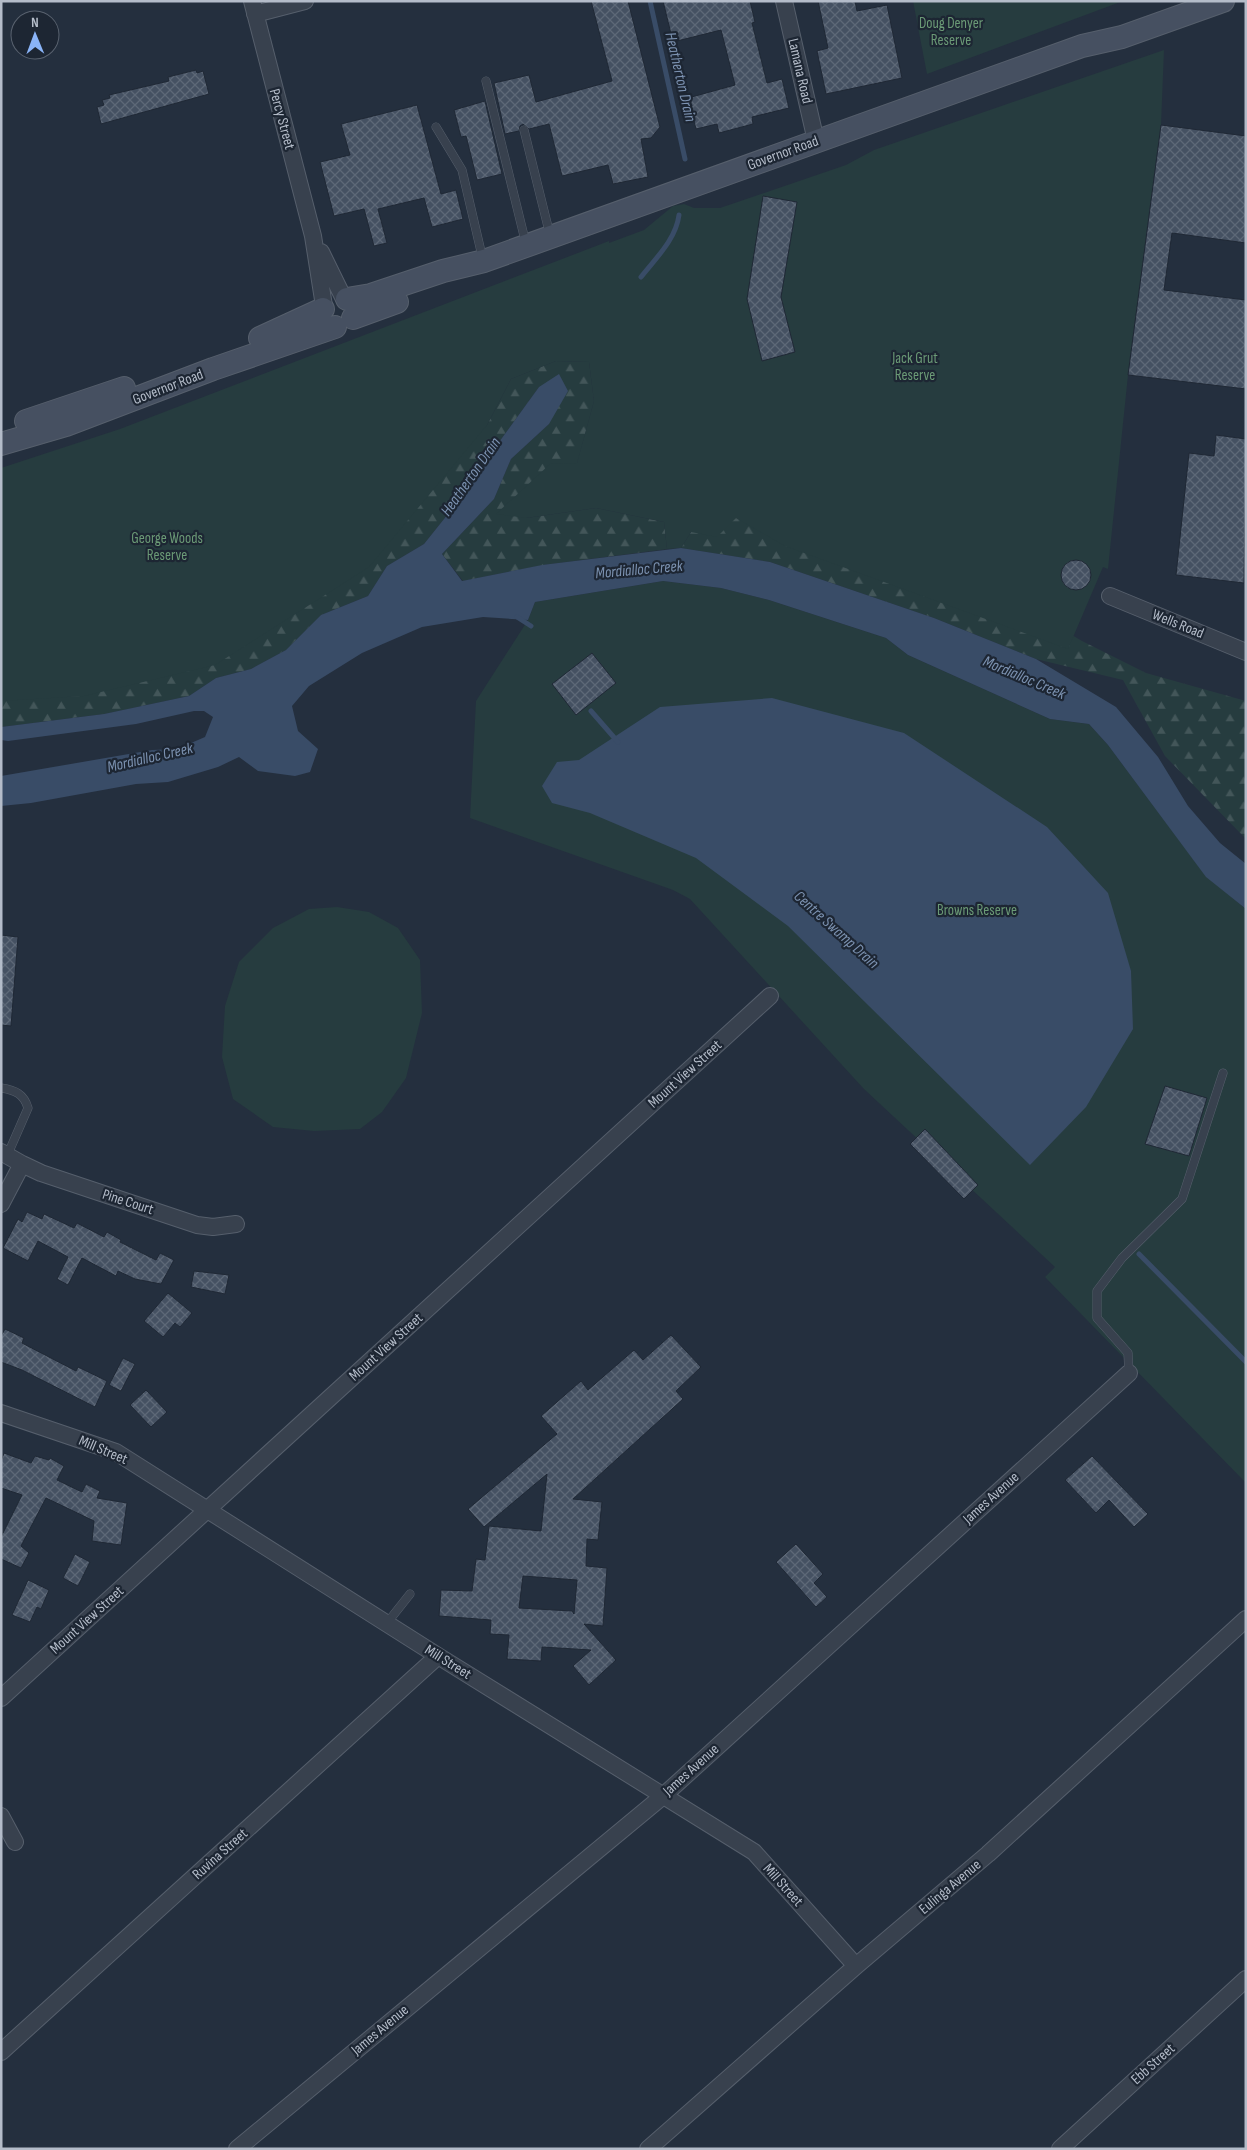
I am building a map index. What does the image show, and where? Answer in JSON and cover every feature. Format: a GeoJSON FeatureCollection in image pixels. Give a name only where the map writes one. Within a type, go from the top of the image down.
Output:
{"type":"FeatureCollection","features":[{"type":"Feature","properties":{"kind":"street"},"geometry":{"type":"LineString","coordinates":[[253,8],[305,1]]}},
{"type":"Feature","properties":{"kind":"street","name":"Lamana Road"},"geometry":{"type":"LineString","coordinates":[[784,1],[816,141]]}},
{"type":"Feature","properties":{"kind":"street","name":"Governor Road"},"geometry":{"type":"LineString","coordinates":[[1082,46],[1119,26],[1185,1]]}},
{"type":"Feature","properties":{"kind":"street","name":"Governor Road"},"geometry":{"type":"LineString","coordinates":[[1,444],[66,425],[213,369],[371,295],[443,271],[484,261],[1082,46],[1122,37],[1223,1]]}},
{"type":"Feature","properties":{"kind":"street","name":"Percy Street"},"geometry":{"type":"LineString","coordinates":[[253,8],[313,236],[338,309]]}},
{"type":"Feature","properties":{"kind":"street","name":"Governor Road"},"geometry":{"type":"LineString","coordinates":[[1,428],[62,409],[338,309]]}},
{"type":"Feature","properties":{"kind":"street","name":"Wells Road"},"geometry":{"type":"LineString","coordinates":[[1110,596],[1246,652]]}},
{"type":"Feature","properties":{"kind":"street","name":"Mount View Street"},"geometry":{"type":"LineString","coordinates":[[1,1698],[770,996]]}},
{"type":"Feature","properties":{"kind":"street","name":"Pine Court"},"geometry":{"type":"LineString","coordinates":[[4,1154],[41,1173],[197,1225],[213,1227],[236,1224]]}},
{"type":"Feature","properties":{"kind":"street"},"geometry":{"type":"LineString","coordinates":[[1,1204],[22,1164]]}},
{"type":"Feature","properties":{"kind":"street","name":"James Avenue"},"geometry":{"type":"LineString","coordinates":[[237,2149],[663,1796],[1129,1373]]}},
{"type":"Feature","properties":{"kind":"street","name":"Mill Street"},"geometry":{"type":"LineString","coordinates":[[1,1413],[116,1452],[438,1656],[754,1852],[856,1966]]}},
{"type":"Feature","properties":{"kind":"street","name":"Eulinga Avenue"},"geometry":{"type":"LineString","coordinates":[[648,2149],[856,1966],[988,1854],[1246,1619]]}},
{"type":"Feature","properties":{"kind":"street","name":"Ruvina Street"},"geometry":{"type":"LineString","coordinates":[[1,2052],[438,1656]]}},
{"type":"Feature","properties":{"kind":"street"},"geometry":{"type":"LineString","coordinates":[[1,1816],[15,1842]]}},
{"type":"Feature","properties":{"kind":"street","name":"Ebb Street"},"geometry":{"type":"LineString","coordinates":[[1060,2149],[1245,1982]]}},
{"type":"Feature","properties":{"kind":"lane"},"geometry":{"type":"LineString","coordinates":[[486,81],[527,245]]}},
{"type":"Feature","properties":{"kind":"lane"},"geometry":{"type":"LineString","coordinates":[[436,126],[462,170],[484,261]]}},
{"type":"Feature","properties":{"kind":"lane"},"geometry":{"type":"LineString","coordinates":[[524,130],[550,237]]}},
{"type":"Feature","properties":{"kind":"lane"},"geometry":{"type":"LineString","coordinates":[[1129,1373],[1128,1353],[1097,1318],[1096,1291],[1122,1258],[1182,1199],[1223,1073]]}},
{"type":"Feature","properties":{"kind":"lane"},"geometry":{"type":"LineString","coordinates":[[1,1088],[20,1093],[26,1100],[28,1108],[4,1154]]}},
{"type":"Feature","properties":{"kind":"lane"},"geometry":{"type":"LineString","coordinates":[[387,1623],[410,1594]]}},
{"type":"Feature","properties":{"kind":"green space","name":"Doug Denyer Reserve"},"geometry":{"type":"Polygon","coordinates":[[[913,1],[1123,1],[927,74],[913,1]]]}},
{"type":"Feature","properties":{"kind":"green space","name":"Jack Grut Reserve"},"geometry":{"type":"Polygon","coordinates":[[[1164,50],[1161,125],[1128,375],[1108,569],[1103,567],[1068,649],[785,546],[736,518],[717,537],[691,532],[681,548],[667,549],[664,522],[596,508],[526,518],[496,514],[550,464],[577,463],[594,401],[589,362],[556,361],[511,379],[487,425],[369,567],[215,665],[84,696],[1,701],[1,468],[120,429],[609,241],[609,243],[644,230],[673,206],[684,204],[694,208],[720,208],[846,165],[874,150],[1164,50]]]}},
{"type":"Feature","properties":{"kind":"green space"},"geometry":{"type":"Polygon","coordinates":[[[556,361],[589,362],[594,401],[577,464],[526,518],[596,508],[664,522],[667,549],[543,565],[463,581],[442,554],[494,499],[511,459],[549,424],[539,387],[483,464],[464,494],[424,544],[387,566],[368,596],[321,615],[286,650],[251,669],[216,678],[189,696],[104,714],[1,727],[1,649],[487,425],[511,379],[556,361]]]}},
{"type":"Feature","properties":{"kind":"green space"},"geometry":{"type":"Polygon","coordinates":[[[736,518],[959,569],[1082,641],[1146,673],[1246,701],[1246,839],[1165,756],[1123,680],[1036,659],[934,618],[770,562],[681,548],[691,532],[736,518]]]}},
{"type":"Feature","properties":{"kind":"green space","name":"Browns Reserve"},"geometry":{"type":"Polygon","coordinates":[[[663,581],[721,588],[769,600],[886,638],[908,655],[1050,719],[1089,724],[1108,745],[1206,876],[1246,909],[1246,1483],[1045,1277],[1055,1267],[864,1089],[690,899],[673,890],[470,818],[476,701],[528,620],[535,602],[663,581]]]}},
{"type":"Feature","properties":{"kind":"green space"},"geometry":{"type":"Polygon","coordinates":[[[337,907],[369,912],[398,928],[420,960],[422,1013],[406,1078],[382,1112],[360,1129],[314,1131],[273,1127],[233,1099],[222,1057],[225,1006],[239,962],[273,928],[309,909],[337,907]]]}},
{"type":"Feature","properties":{"kind":"water","name":"Mordialloc Creek"},"geometry":{"type":"Polygon","coordinates":[[[559,374],[568,391],[549,424],[511,459],[494,499],[442,554],[462,581],[542,565],[681,548],[770,562],[934,618],[1036,659],[1116,707],[1158,757],[1188,806],[1220,843],[1246,864],[1246,909],[1206,877],[1108,745],[1089,724],[1050,719],[908,655],[886,638],[769,600],[721,588],[663,581],[535,602],[528,620],[483,617],[422,627],[362,653],[309,686],[292,706],[298,731],[318,749],[310,772],[295,776],[258,771],[239,757],[218,767],[168,782],[136,784],[31,803],[1,806],[1,776],[152,750],[177,749],[205,737],[213,717],[204,711],[194,711],[136,724],[8,741],[1,740],[1,727],[104,714],[189,696],[216,678],[251,669],[286,650],[321,615],[368,596],[387,566],[424,544],[464,494],[483,464],[539,387],[559,374]]]}},
{"type":"Feature","properties":{"kind":"water"},"geometry":{"type":"Polygon","coordinates":[[[772,698],[904,733],[1047,827],[1108,893],[1131,971],[1133,1029],[1086,1107],[1030,1165],[788,926],[696,858],[590,813],[552,803],[542,786],[557,762],[579,760],[660,707],[772,698]]]}},
{"type":"Feature","properties":{"kind":"building"},"geometry":{"type":"Polygon","coordinates":[[[591,1],[628,1],[660,127],[651,138],[641,139],[648,177],[613,184],[608,165],[562,176],[549,124],[529,129],[523,124],[520,126],[519,131],[505,134],[494,83],[529,75],[536,102],[612,81],[591,1]]]}},
{"type":"Feature","properties":{"kind":"building"},"geometry":{"type":"Polygon","coordinates":[[[663,1],[750,1],[755,22],[752,23],[767,83],[782,79],[789,108],[752,117],[753,124],[719,133],[717,124],[696,129],[688,98],[735,85],[721,30],[673,42],[663,1]]]}},
{"type":"Feature","properties":{"kind":"building"},"geometry":{"type":"Polygon","coordinates":[[[818,1],[855,1],[857,11],[887,5],[902,78],[826,94],[817,51],[828,48],[818,1]]]}},
{"type":"Feature","properties":{"kind":"building"},"geometry":{"type":"Polygon","coordinates":[[[196,70],[197,73],[203,71],[209,94],[101,124],[97,107],[104,105],[102,100],[110,98],[109,95],[169,81],[168,77],[196,70]]]}},
{"type":"Feature","properties":{"kind":"building"},"geometry":{"type":"Polygon","coordinates":[[[485,101],[502,174],[477,180],[466,136],[461,137],[454,110],[485,101]]]}},
{"type":"Feature","properties":{"kind":"building"},"geometry":{"type":"Polygon","coordinates":[[[417,105],[441,194],[456,190],[463,219],[432,227],[424,198],[378,209],[387,243],[374,246],[364,209],[334,216],[320,162],[350,155],[341,124],[417,105]]]}},
{"type":"Feature","properties":{"kind":"building"},"geometry":{"type":"Polygon","coordinates":[[[1161,125],[1246,136],[1246,243],[1172,233],[1164,290],[1246,300],[1246,389],[1128,375],[1161,125]]]}},
{"type":"Feature","properties":{"kind":"building"},"geometry":{"type":"Polygon","coordinates":[[[763,196],[797,202],[781,297],[795,352],[762,361],[747,299],[763,196]]]}},
{"type":"Feature","properties":{"kind":"building"},"geometry":{"type":"Polygon","coordinates":[[[1216,435],[1246,439],[1244,583],[1176,575],[1189,453],[1214,456],[1216,435]]]}},
{"type":"Feature","properties":{"kind":"building"},"geometry":{"type":"Polygon","coordinates":[[[1076,560],[1086,565],[1091,575],[1086,585],[1076,590],[1066,585],[1061,575],[1066,565],[1076,560]]]}},
{"type":"Feature","properties":{"kind":"building"},"geometry":{"type":"Polygon","coordinates":[[[592,653],[616,683],[576,715],[552,684],[592,653]]]}},
{"type":"Feature","properties":{"kind":"building"},"geometry":{"type":"Polygon","coordinates":[[[1,935],[18,937],[11,1026],[1,1025],[1,935]]]}},
{"type":"Feature","properties":{"kind":"building"},"geometry":{"type":"Polygon","coordinates":[[[1165,1086],[1207,1098],[1189,1156],[1145,1144],[1165,1086]]]}},
{"type":"Feature","properties":{"kind":"building"},"geometry":{"type":"Polygon","coordinates":[[[925,1129],[978,1185],[964,1199],[910,1144],[925,1129]]]}},
{"type":"Feature","properties":{"kind":"building"},"geometry":{"type":"Polygon","coordinates":[[[27,1212],[42,1219],[44,1214],[74,1228],[77,1223],[104,1237],[107,1232],[121,1240],[120,1242],[156,1260],[160,1253],[174,1260],[161,1284],[135,1279],[118,1271],[116,1276],[82,1258],[68,1285],[57,1279],[68,1257],[38,1241],[28,1261],[3,1248],[18,1219],[22,1222],[27,1212]]]}},
{"type":"Feature","properties":{"kind":"building"},"geometry":{"type":"Polygon","coordinates":[[[194,1271],[229,1275],[225,1294],[191,1287],[194,1271]]]}},
{"type":"Feature","properties":{"kind":"building"},"geometry":{"type":"Polygon","coordinates":[[[168,1293],[192,1313],[180,1327],[175,1323],[163,1337],[144,1321],[168,1293]]]}},
{"type":"Feature","properties":{"kind":"building"},"geometry":{"type":"Polygon","coordinates":[[[5,1329],[24,1338],[22,1343],[76,1371],[78,1367],[107,1381],[95,1407],[22,1370],[1,1362],[1,1336],[5,1329]]]}},
{"type":"Feature","properties":{"kind":"building"},"geometry":{"type":"Polygon","coordinates":[[[671,1335],[701,1367],[676,1391],[683,1399],[573,1499],[602,1502],[598,1540],[587,1539],[586,1566],[607,1568],[603,1626],[584,1624],[616,1660],[589,1685],[573,1666],[591,1650],[542,1647],[541,1661],[507,1659],[509,1635],[490,1634],[491,1620],[439,1616],[441,1590],[472,1591],[476,1559],[485,1560],[489,1526],[541,1531],[547,1474],[484,1527],[468,1509],[557,1434],[541,1416],[581,1381],[588,1390],[634,1350],[643,1360],[671,1335]],[[523,1576],[519,1608],[572,1611],[574,1614],[577,1580],[523,1576]]]}},
{"type":"Feature","properties":{"kind":"building"},"geometry":{"type":"Polygon","coordinates":[[[123,1358],[135,1364],[121,1391],[109,1385],[123,1358]]]}},
{"type":"Feature","properties":{"kind":"building"},"geometry":{"type":"Polygon","coordinates":[[[146,1390],[167,1412],[151,1427],[130,1405],[146,1390]]]}},
{"type":"Feature","properties":{"kind":"building"},"geometry":{"type":"Polygon","coordinates":[[[4,1453],[31,1463],[35,1456],[49,1460],[50,1458],[64,1466],[57,1480],[82,1492],[86,1484],[100,1491],[97,1498],[127,1503],[121,1545],[92,1541],[94,1521],[46,1498],[21,1546],[29,1553],[21,1568],[1,1559],[1,1537],[22,1495],[1,1488],[1,1461],[4,1453]]]}},
{"type":"Feature","properties":{"kind":"building"},"geometry":{"type":"Polygon","coordinates":[[[1092,1456],[1148,1514],[1134,1527],[1109,1500],[1096,1513],[1065,1480],[1092,1456]]]}},
{"type":"Feature","properties":{"kind":"building"},"geometry":{"type":"Polygon","coordinates":[[[796,1544],[823,1574],[814,1583],[827,1597],[816,1607],[776,1562],[796,1544]]]}},
{"type":"Feature","properties":{"kind":"building"},"geometry":{"type":"Polygon","coordinates":[[[75,1554],[90,1562],[78,1586],[63,1578],[75,1554]]]}},
{"type":"Feature","properties":{"kind":"building"},"geometry":{"type":"Polygon","coordinates":[[[28,1580],[49,1590],[41,1609],[37,1607],[30,1622],[12,1615],[28,1580]]]}},
{"type":"Feature","properties":{"kind":"waterway","name":"Heatherton Drain"},"geometry":{"type":"LineString","coordinates":[[650,1],[685,159]]}},
{"type":"Feature","properties":{"kind":"waterway","name":"Heatherton Drain"},"geometry":{"type":"LineString","coordinates":[[641,277],[670,240],[679,215]]}},
{"type":"Feature","properties":{"kind":"waterway"},"geometry":{"type":"LineString","coordinates":[[517,617],[531,626]]}},
{"type":"Feature","properties":{"kind":"waterway","name":"Centre Swamp Drain"},"geometry":{"type":"LineString","coordinates":[[591,711],[618,742]]}},
{"type":"Feature","properties":{"kind":"waterway"},"geometry":{"type":"LineString","coordinates":[[1139,1254],[1246,1362]]}},
{"type":"Feature","properties":{"kind":"park label","name":"George Woods Reserve"},"geometry":{"type":"Point","coordinates":[167,546]}}]}
